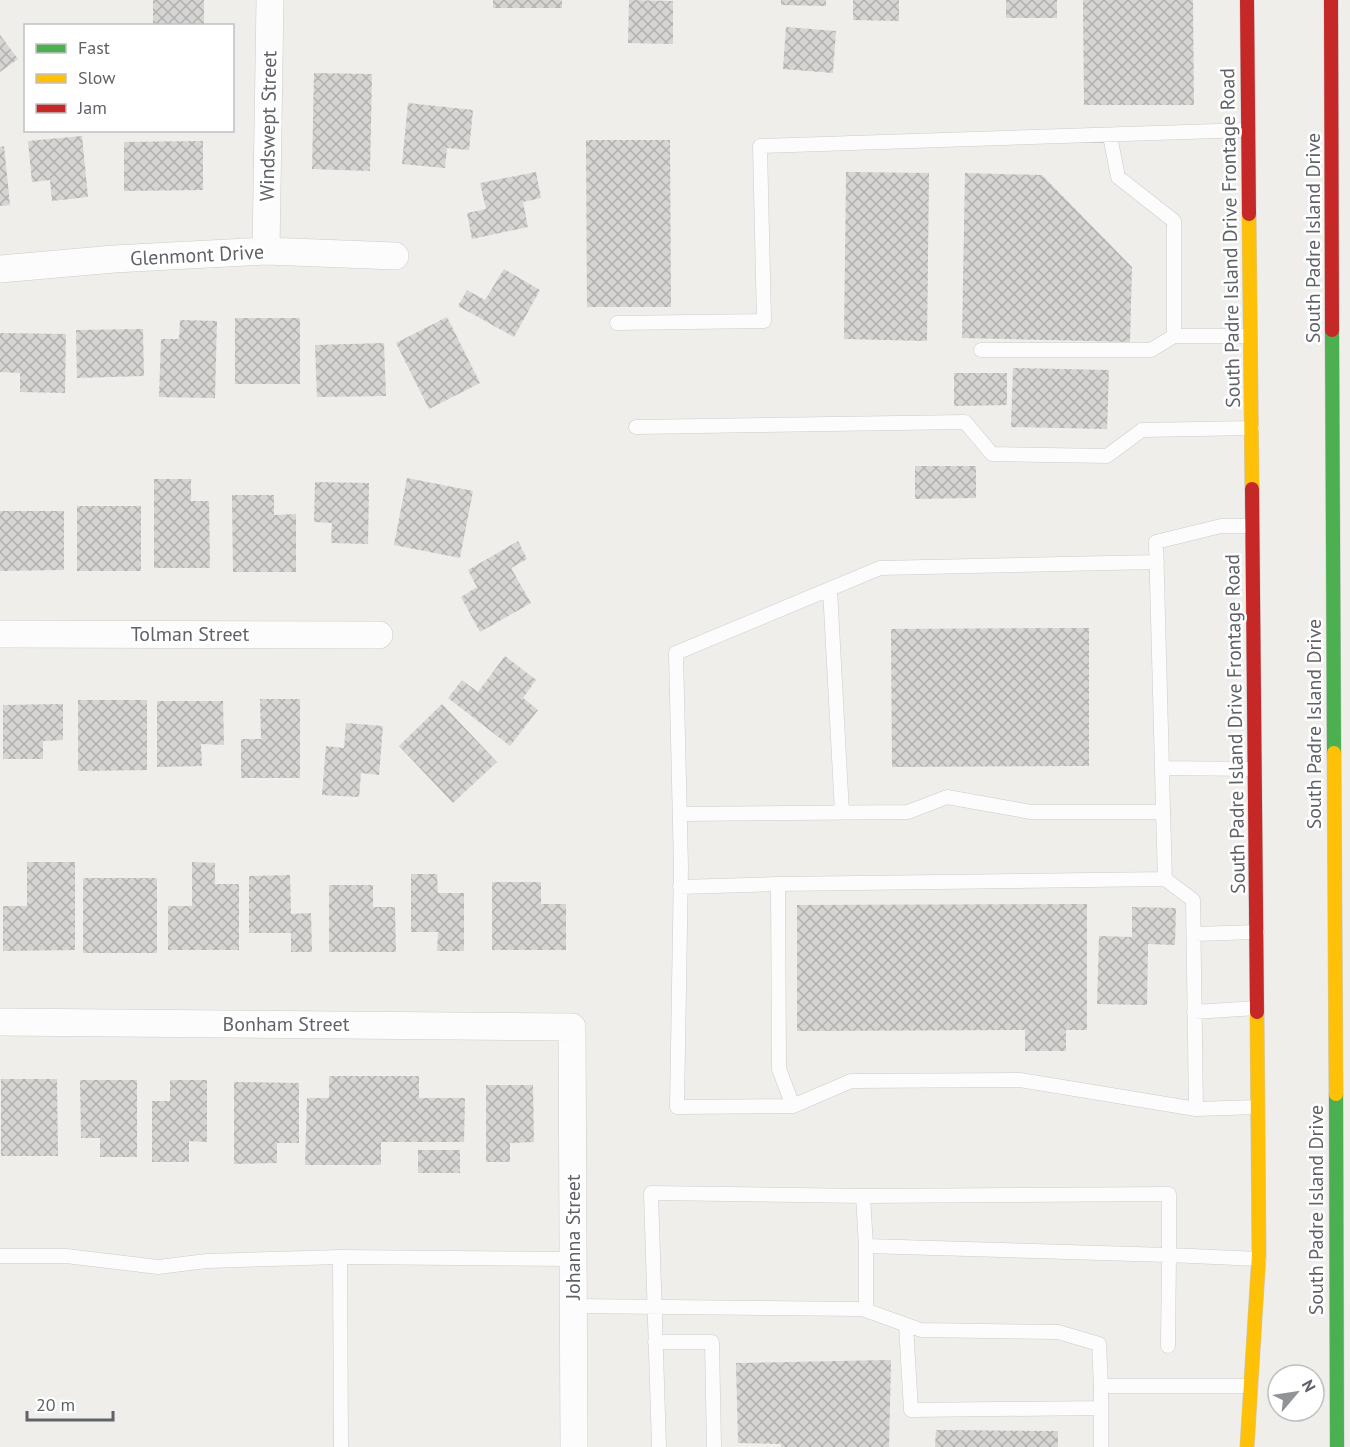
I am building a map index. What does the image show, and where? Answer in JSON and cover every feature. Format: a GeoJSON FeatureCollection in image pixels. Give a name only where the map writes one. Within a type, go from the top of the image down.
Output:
{"type":"FeatureCollection","features":[{"type":"Feature","properties":{"kind":"main road","name":"South Padre Island Drive Frontage Road"},"geometry":{"type":"LineString","coordinates":[[1247,0],[1248,336],[1252,428],[1259,1259],[1247,1447]]}},
{"type":"Feature","properties":{"kind":"main road","name":"South Padre Island Drive"},"geometry":{"type":"LineString","coordinates":[[1331,0],[1336,1447]]}},
{"type":"Feature","properties":{"kind":"street","name":"Windswept Street"},"geometry":{"type":"LineString","coordinates":[[266,251],[270,0]]}},
{"type":"Feature","properties":{"kind":"street","name":"Glenmont Drive"},"geometry":{"type":"LineString","coordinates":[[0,269],[114,259],[266,251],[395,256]]}},
{"type":"Feature","properties":{"kind":"street","name":"Tolman Street"},"geometry":{"type":"LineString","coordinates":[[0,634],[380,634]]}},
{"type":"Feature","properties":{"kind":"street","name":"Bonham Street"},"geometry":{"type":"LineString","coordinates":[[0,1022],[572,1027]]}},
{"type":"Feature","properties":{"kind":"street","name":"Johanna Street"},"geometry":{"type":"LineString","coordinates":[[572,1027],[574,1447]]}},
{"type":"Feature","properties":{"kind":"lane"},"geometry":{"type":"LineString","coordinates":[[617,323],[764,321],[760,146],[1248,130]]}},
{"type":"Feature","properties":{"kind":"lane"},"geometry":{"type":"LineString","coordinates":[[1110,136],[1118,177],[1174,221],[1174,336]]}},
{"type":"Feature","properties":{"kind":"lane"},"geometry":{"type":"LineString","coordinates":[[981,350],[1151,350],[1174,336],[1248,336]]}},
{"type":"Feature","properties":{"kind":"lane"},"geometry":{"type":"LineString","coordinates":[[636,427],[965,422],[993,454],[1107,456],[1142,430],[1252,428]]}},
{"type":"Feature","properties":{"kind":"lane"},"geometry":{"type":"LineString","coordinates":[[1165,879],[1156,542],[1221,526],[1252,526]]}},
{"type":"Feature","properties":{"kind":"lane"},"geometry":{"type":"LineString","coordinates":[[1157,562],[880,568],[676,653],[680,814],[677,1107],[794,1106],[851,1081],[1020,1080],[1196,1109],[1258,1107]]}},
{"type":"Feature","properties":{"kind":"lane"},"geometry":{"type":"LineString","coordinates":[[830,589],[842,813]]}},
{"type":"Feature","properties":{"kind":"lane"},"geometry":{"type":"LineString","coordinates":[[1162,768],[1255,769]]}},
{"type":"Feature","properties":{"kind":"lane"},"geometry":{"type":"LineString","coordinates":[[680,814],[908,812],[947,797],[1032,812],[1163,812]]}},
{"type":"Feature","properties":{"kind":"lane"},"geometry":{"type":"LineString","coordinates":[[680,887],[1165,879],[1193,900],[1196,1109]]}},
{"type":"Feature","properties":{"kind":"lane"},"geometry":{"type":"LineString","coordinates":[[778,884],[779,1069],[794,1106]]}},
{"type":"Feature","properties":{"kind":"lane"},"geometry":{"type":"LineString","coordinates":[[1194,934],[1257,932]]}},
{"type":"Feature","properties":{"kind":"lane"},"geometry":{"type":"LineString","coordinates":[[1194,1012],[1257,1008]]}},
{"type":"Feature","properties":{"kind":"lane"},"geometry":{"type":"LineString","coordinates":[[659,1447],[651,1193],[863,1196],[1169,1194],[1168,1346]]}},
{"type":"Feature","properties":{"kind":"lane"},"geometry":{"type":"LineString","coordinates":[[863,1196],[866,1310]]}},
{"type":"Feature","properties":{"kind":"lane"},"geometry":{"type":"LineString","coordinates":[[866,1246],[1259,1259]]}},
{"type":"Feature","properties":{"kind":"lane"},"geometry":{"type":"LineString","coordinates":[[0,1256],[66,1256],[158,1267],[207,1261],[340,1257],[573,1259]]}},
{"type":"Feature","properties":{"kind":"lane"},"geometry":{"type":"LineString","coordinates":[[340,1257],[341,1447]]}},
{"type":"Feature","properties":{"kind":"lane"},"geometry":{"type":"LineString","coordinates":[[573,1306],[866,1310],[921,1330],[1058,1332],[1099,1344],[1101,1447]]}},
{"type":"Feature","properties":{"kind":"lane"},"geometry":{"type":"LineString","coordinates":[[906,1325],[911,1410],[1101,1408]]}},
{"type":"Feature","properties":{"kind":"lane"},"geometry":{"type":"LineString","coordinates":[[655,1342],[712,1342],[714,1447]]}},
{"type":"Feature","properties":{"kind":"lane"},"geometry":{"type":"LineString","coordinates":[[1101,1386],[1251,1386]]}},
{"type":"Feature","properties":{"kind":"building"},"geometry":{"type":"Polygon","coordinates":[[[153,0],[204,0],[204,24],[153,24],[153,0]]]}},
{"type":"Feature","properties":{"kind":"building"},"geometry":{"type":"Polygon","coordinates":[[[493,0],[562,0],[562,8],[493,8],[493,0]]]}},
{"type":"Feature","properties":{"kind":"building"},"geometry":{"type":"Polygon","coordinates":[[[629,0],[673,1],[673,44],[628,43],[629,0]]]}},
{"type":"Feature","properties":{"kind":"building"},"geometry":{"type":"Polygon","coordinates":[[[781,0],[826,0],[826,6],[781,5],[781,0]]]}},
{"type":"Feature","properties":{"kind":"building"},"geometry":{"type":"Polygon","coordinates":[[[853,0],[899,0],[899,21],[853,20],[853,0]]]}},
{"type":"Feature","properties":{"kind":"building"},"geometry":{"type":"Polygon","coordinates":[[[1006,0],[1057,0],[1057,18],[1006,18],[1006,0]]]}},
{"type":"Feature","properties":{"kind":"building"},"geometry":{"type":"Polygon","coordinates":[[[1083,0],[1193,0],[1194,105],[1084,105],[1083,0]]]}},
{"type":"Feature","properties":{"kind":"building"},"geometry":{"type":"Polygon","coordinates":[[[786,27],[836,31],[833,73],[783,69],[786,27]]]}},
{"type":"Feature","properties":{"kind":"building"},"geometry":{"type":"Polygon","coordinates":[[[0,35],[18,59],[0,72],[0,35]]]}},
{"type":"Feature","properties":{"kind":"building"},"geometry":{"type":"Polygon","coordinates":[[[314,73],[372,74],[370,171],[312,169],[314,73]]]}},
{"type":"Feature","properties":{"kind":"building"},"geometry":{"type":"Polygon","coordinates":[[[408,103],[473,110],[469,150],[447,148],[445,168],[402,164],[408,103]]]}},
{"type":"Feature","properties":{"kind":"building"},"geometry":{"type":"Polygon","coordinates":[[[82,136],[88,197],[52,201],[50,180],[32,182],[28,141],[82,136]]]}},
{"type":"Feature","properties":{"kind":"building"},"geometry":{"type":"Polygon","coordinates":[[[586,140],[670,140],[671,307],[587,307],[586,140]]]}},
{"type":"Feature","properties":{"kind":"building"},"geometry":{"type":"Polygon","coordinates":[[[203,141],[203,190],[124,191],[124,142],[203,141]]]}},
{"type":"Feature","properties":{"kind":"building"},"geometry":{"type":"Polygon","coordinates":[[[4,146],[10,205],[0,206],[0,147],[4,146]]]}},
{"type":"Feature","properties":{"kind":"building"},"geometry":{"type":"Polygon","coordinates":[[[536,172],[541,198],[523,202],[528,227],[472,239],[467,213],[486,209],[480,183],[536,172]]]}},
{"type":"Feature","properties":{"kind":"building"},"geometry":{"type":"Polygon","coordinates":[[[846,172],[929,173],[927,341],[844,339],[846,172]]]}},
{"type":"Feature","properties":{"kind":"building"},"geometry":{"type":"Polygon","coordinates":[[[965,173],[1042,175],[1132,267],[1130,342],[962,338],[965,173]]]}},
{"type":"Feature","properties":{"kind":"building"},"geometry":{"type":"Polygon","coordinates":[[[504,269],[540,290],[514,337],[458,306],[467,290],[485,300],[504,269]]]}},
{"type":"Feature","properties":{"kind":"building"},"geometry":{"type":"Polygon","coordinates":[[[447,317],[480,383],[429,409],[396,343],[447,317]]]}},
{"type":"Feature","properties":{"kind":"building"},"geometry":{"type":"Polygon","coordinates":[[[235,318],[300,318],[300,384],[235,384],[235,318]]]}},
{"type":"Feature","properties":{"kind":"building"},"geometry":{"type":"Polygon","coordinates":[[[180,320],[217,321],[215,398],[159,397],[161,339],[179,339],[180,320]]]}},
{"type":"Feature","properties":{"kind":"building"},"geometry":{"type":"Polygon","coordinates":[[[143,329],[144,376],[77,378],[76,330],[143,329]]]}},
{"type":"Feature","properties":{"kind":"building"},"geometry":{"type":"Polygon","coordinates":[[[0,333],[66,334],[65,393],[20,392],[20,373],[0,372],[0,333]]]}},
{"type":"Feature","properties":{"kind":"building"},"geometry":{"type":"Polygon","coordinates":[[[384,343],[386,396],[317,397],[315,345],[384,343]]]}},
{"type":"Feature","properties":{"kind":"building"},"geometry":{"type":"Polygon","coordinates":[[[1013,368],[1109,370],[1107,429],[1011,427],[1013,368]]]}},
{"type":"Feature","properties":{"kind":"building"},"geometry":{"type":"Polygon","coordinates":[[[954,373],[1007,373],[1007,405],[954,406],[954,373]]]}},
{"type":"Feature","properties":{"kind":"building"},"geometry":{"type":"Polygon","coordinates":[[[915,466],[976,466],[976,498],[915,499],[915,466]]]}},
{"type":"Feature","properties":{"kind":"building"},"geometry":{"type":"Polygon","coordinates":[[[407,478],[473,491],[460,558],[394,545],[407,478]]]}},
{"type":"Feature","properties":{"kind":"building"},"geometry":{"type":"Polygon","coordinates":[[[154,479],[191,479],[191,501],[209,501],[210,568],[154,568],[154,479]]]}},
{"type":"Feature","properties":{"kind":"building"},"geometry":{"type":"Polygon","coordinates":[[[315,482],[369,483],[368,544],[331,543],[332,523],[314,522],[315,482]]]}},
{"type":"Feature","properties":{"kind":"building"},"geometry":{"type":"Polygon","coordinates":[[[232,495],[274,495],[274,515],[296,514],[296,572],[233,572],[232,495]]]}},
{"type":"Feature","properties":{"kind":"building"},"geometry":{"type":"Polygon","coordinates":[[[77,506],[141,506],[141,571],[77,571],[77,506]]]}},
{"type":"Feature","properties":{"kind":"building"},"geometry":{"type":"Polygon","coordinates":[[[0,511],[64,511],[64,570],[0,571],[0,511]]]}},
{"type":"Feature","properties":{"kind":"building"},"geometry":{"type":"Polygon","coordinates":[[[518,541],[527,559],[511,568],[531,603],[480,632],[461,597],[477,587],[468,570],[518,541]]]}},
{"type":"Feature","properties":{"kind":"building"},"geometry":{"type":"Polygon","coordinates":[[[1089,628],[1089,766],[892,767],[891,629],[1089,628]]]}},
{"type":"Feature","properties":{"kind":"building"},"geometry":{"type":"Polygon","coordinates":[[[505,656],[536,680],[523,698],[538,710],[510,746],[448,698],[462,680],[478,692],[505,656]]]}},
{"type":"Feature","properties":{"kind":"building"},"geometry":{"type":"Polygon","coordinates":[[[260,699],[300,699],[300,778],[241,778],[241,739],[261,739],[260,699]]]}},
{"type":"Feature","properties":{"kind":"building"},"geometry":{"type":"Polygon","coordinates":[[[78,700],[147,700],[147,770],[78,771],[78,700]]]}},
{"type":"Feature","properties":{"kind":"building"},"geometry":{"type":"Polygon","coordinates":[[[157,701],[223,701],[224,745],[201,744],[202,766],[157,767],[157,701]]]}},
{"type":"Feature","properties":{"kind":"building"},"geometry":{"type":"Polygon","coordinates":[[[63,704],[63,740],[43,741],[43,759],[3,759],[3,705],[63,704]]]}},
{"type":"Feature","properties":{"kind":"building"},"geometry":{"type":"Polygon","coordinates":[[[442,704],[497,762],[453,803],[399,746],[442,704]]]}},
{"type":"Feature","properties":{"kind":"building"},"geometry":{"type":"Polygon","coordinates":[[[346,723],[383,726],[379,775],[361,773],[359,797],[322,795],[326,746],[344,748],[346,723]]]}},
{"type":"Feature","properties":{"kind":"building"},"geometry":{"type":"Polygon","coordinates":[[[27,862],[75,862],[75,950],[3,951],[3,906],[27,906],[27,862]]]}},
{"type":"Feature","properties":{"kind":"building"},"geometry":{"type":"Polygon","coordinates":[[[192,862],[215,863],[215,884],[239,884],[239,950],[168,950],[168,906],[192,906],[192,862]]]}},
{"type":"Feature","properties":{"kind":"building"},"geometry":{"type":"Polygon","coordinates":[[[411,874],[437,874],[438,893],[464,893],[464,951],[437,951],[438,932],[411,932],[411,874]]]}},
{"type":"Feature","properties":{"kind":"building"},"geometry":{"type":"Polygon","coordinates":[[[290,875],[291,914],[311,913],[312,952],[291,952],[291,933],[249,933],[249,876],[290,875]]]}},
{"type":"Feature","properties":{"kind":"building"},"geometry":{"type":"Polygon","coordinates":[[[83,878],[157,878],[157,953],[83,953],[83,878]]]}},
{"type":"Feature","properties":{"kind":"building"},"geometry":{"type":"Polygon","coordinates":[[[492,882],[541,882],[541,904],[566,904],[566,950],[492,950],[492,882]]]}},
{"type":"Feature","properties":{"kind":"building"},"geometry":{"type":"Polygon","coordinates":[[[329,885],[373,885],[373,907],[395,907],[396,952],[329,952],[329,885]]]}},
{"type":"Feature","properties":{"kind":"building"},"geometry":{"type":"Polygon","coordinates":[[[1087,904],[1087,1030],[1066,1030],[1066,1051],[1025,1051],[1025,1030],[797,1031],[797,905],[1087,904]]]}},
{"type":"Feature","properties":{"kind":"building"},"geometry":{"type":"Polygon","coordinates":[[[1132,907],[1176,908],[1175,945],[1148,944],[1147,1005],[1097,1004],[1099,936],[1132,937],[1132,907]]]}},
{"type":"Feature","properties":{"kind":"building"},"geometry":{"type":"Polygon","coordinates":[[[329,1076],[419,1076],[419,1098],[465,1098],[464,1142],[381,1142],[381,1165],[305,1165],[307,1098],[329,1098],[329,1076]]]}},
{"type":"Feature","properties":{"kind":"building"},"geometry":{"type":"Polygon","coordinates":[[[1,1079],[57,1079],[58,1156],[1,1156],[1,1079]]]}},
{"type":"Feature","properties":{"kind":"building"},"geometry":{"type":"Polygon","coordinates":[[[80,1080],[137,1080],[137,1157],[100,1157],[100,1138],[81,1138],[80,1080]]]}},
{"type":"Feature","properties":{"kind":"building"},"geometry":{"type":"Polygon","coordinates":[[[170,1080],[207,1080],[207,1142],[189,1141],[189,1162],[152,1162],[152,1101],[170,1101],[170,1080]]]}},
{"type":"Feature","properties":{"kind":"building"},"geometry":{"type":"Polygon","coordinates":[[[234,1082],[299,1083],[299,1143],[277,1143],[277,1163],[234,1164],[234,1082]]]}},
{"type":"Feature","properties":{"kind":"building"},"geometry":{"type":"Polygon","coordinates":[[[486,1085],[533,1085],[534,1142],[510,1143],[510,1162],[486,1162],[486,1085]]]}},
{"type":"Feature","properties":{"kind":"building"},"geometry":{"type":"Polygon","coordinates":[[[418,1150],[460,1150],[460,1173],[418,1173],[418,1150]]]}},
{"type":"Feature","properties":{"kind":"building"},"geometry":{"type":"Polygon","coordinates":[[[891,1360],[889,1447],[781,1447],[781,1444],[738,1443],[736,1363],[891,1360]]]}},
{"type":"Feature","properties":{"kind":"building"},"geometry":{"type":"Polygon","coordinates":[[[936,1430],[1058,1431],[1058,1447],[935,1447],[936,1430]]]}},
{"type":"Feature","properties":{"kind":"traffic: fast"},"geometry":{"type":"LineString","coordinates":[[1332,330],[1334,753]]}},
{"type":"Feature","properties":{"kind":"traffic: fast"},"geometry":{"type":"LineString","coordinates":[[1336,1094],[1337,1447]]}},
{"type":"Feature","properties":{"kind":"traffic: slow"},"geometry":{"type":"LineString","coordinates":[[1249,214],[1252,489]]}},
{"type":"Feature","properties":{"kind":"traffic: slow"},"geometry":{"type":"LineString","coordinates":[[1334,753],[1336,1094]]}},
{"type":"Feature","properties":{"kind":"traffic: slow"},"geometry":{"type":"LineString","coordinates":[[1247,1447],[1259,1254],[1257,1012]]}},
{"type":"Feature","properties":{"kind":"traffic: jam"},"geometry":{"type":"LineString","coordinates":[[1247,0],[1249,214]]}},
{"type":"Feature","properties":{"kind":"traffic: jam"},"geometry":{"type":"LineString","coordinates":[[1331,0],[1332,330]]}},
{"type":"Feature","properties":{"kind":"traffic: jam"},"geometry":{"type":"LineString","coordinates":[[1252,489],[1257,1012]]}}]}
